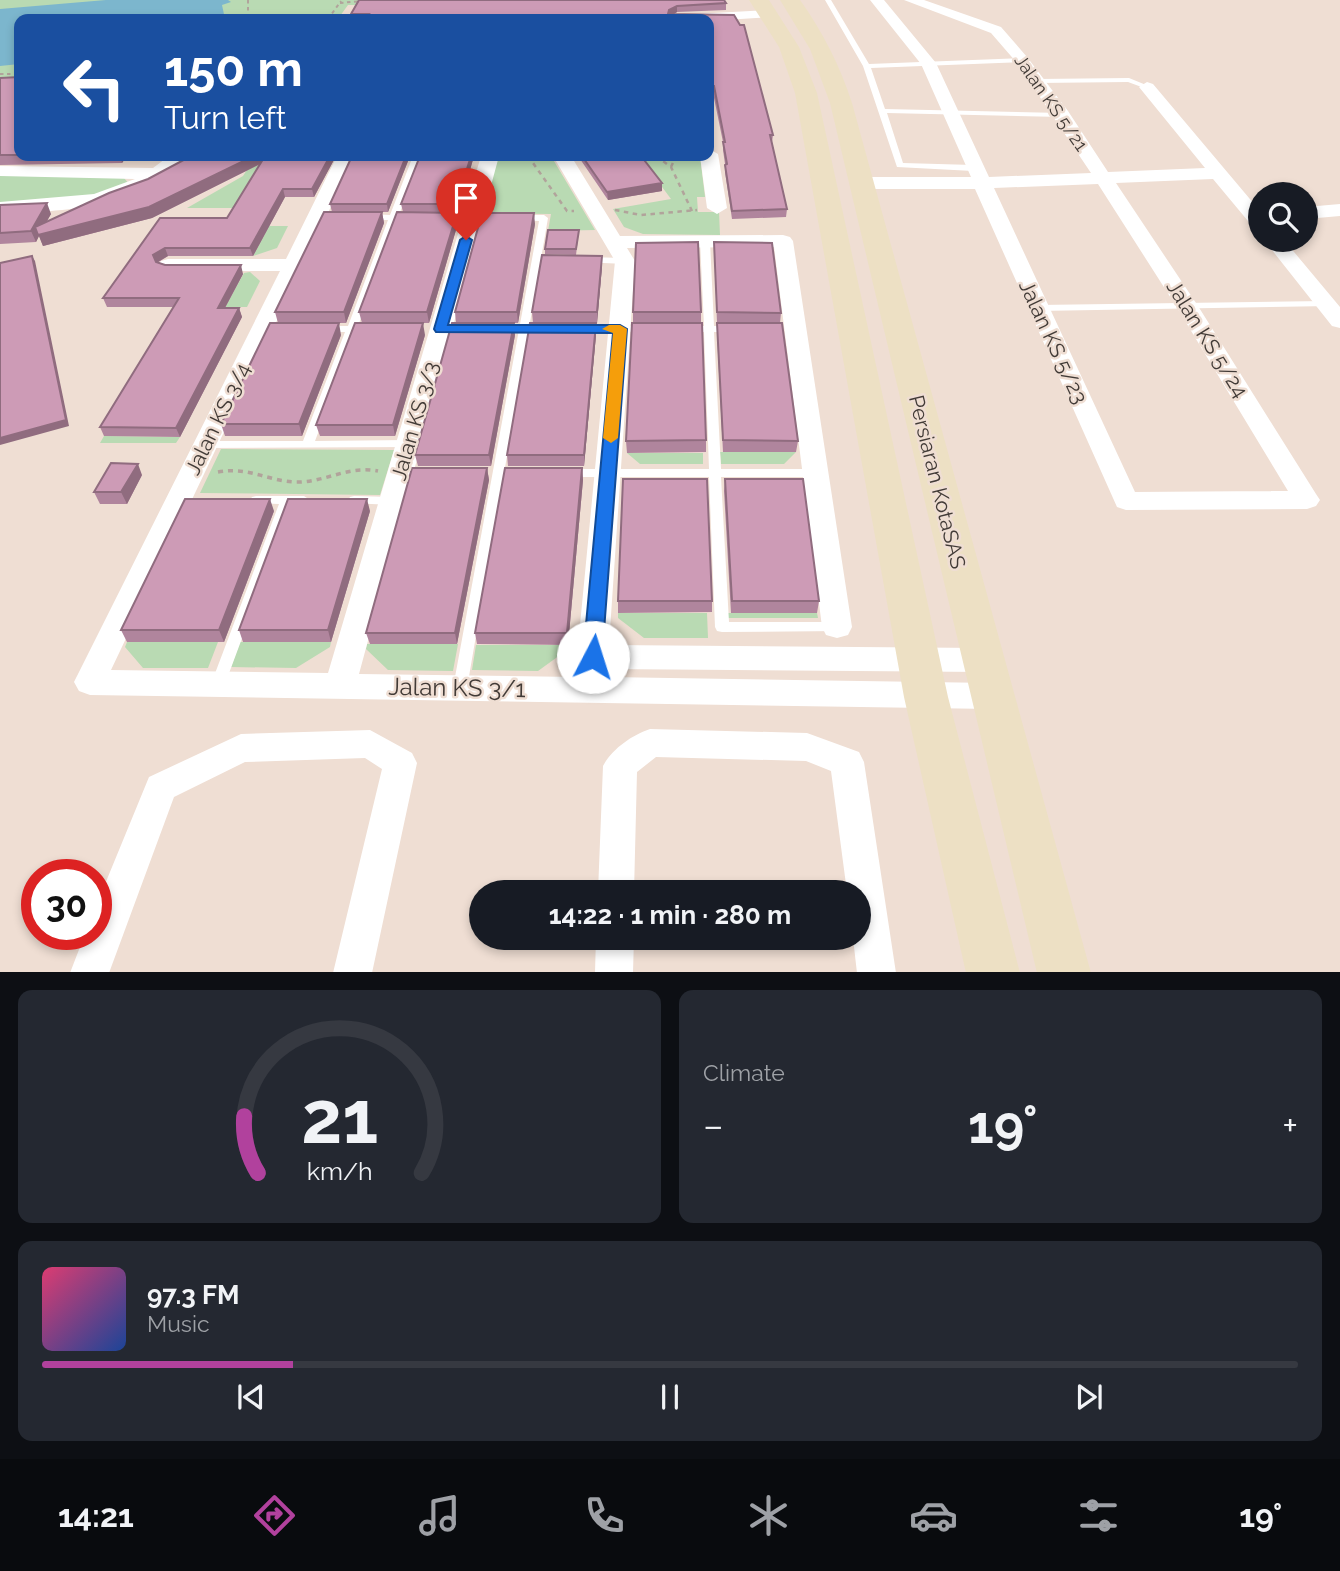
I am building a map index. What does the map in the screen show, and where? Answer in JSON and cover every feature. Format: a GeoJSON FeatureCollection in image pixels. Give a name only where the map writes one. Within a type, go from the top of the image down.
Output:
{"type":"FeatureCollection","features":[{"type":"Feature","properties":{"kind":"street"},"geometry":{"type":"LineString","coordinates":[[877,0],[928,63],[952,113],[976,176]]}},
{"type":"Feature","properties":{"kind":"street","name":"Jalan KS 5/21"},"geometry":{"type":"LineString","coordinates":[[911,0],[996,30],[1038,81],[1103,179]]}},
{"type":"Feature","properties":{"kind":"street"},"geometry":{"type":"LineString","coordinates":[[714,15],[773,5],[806,93],[923,678],[993,972]]}},
{"type":"Feature","properties":{"kind":"street","name":"Persiaran KotaSAS"},"geometry":{"type":"LineString","coordinates":[[773,5],[827,60],[863,183],[1064,972]]}},
{"type":"Feature","properties":{"kind":"street"},"geometry":{"type":"LineString","coordinates":[[1147,87],[1248,208]]}},
{"type":"Feature","properties":{"kind":"street"},"geometry":{"type":"LineString","coordinates":[[0,208],[51,206],[111,198],[157,174],[174,161]]}},
{"type":"Feature","properties":{"kind":"street","name":"Jalan KS 3/4"},"geometry":{"type":"LineString","coordinates":[[90,682],[185,500],[191,474],[268,329],[293,265],[322,217],[344,161]]}},
{"type":"Feature","properties":{"kind":"street","name":"Jalan KS 3/3"},"geometry":{"type":"LineString","coordinates":[[340,686],[393,500],[407,473],[408,444],[488,161]]}},
{"type":"Feature","properties":{"kind":"street"},"geometry":{"type":"LineString","coordinates":[[565,161],[620,251],[620,329],[590,689]]}},
{"type":"Feature","properties":{"kind":"street"},"geometry":{"type":"LineString","coordinates":[[710,161],[717,208]]}},
{"type":"Feature","properties":{"kind":"street"},"geometry":{"type":"LineString","coordinates":[[0,171],[157,174]]}},
{"type":"Feature","properties":{"kind":"street"},"geometry":{"type":"LineString","coordinates":[[863,183],[976,176],[1103,179],[1217,173]]}},
{"type":"Feature","properties":{"kind":"street","name":"Jalan KS 5/23"},"geometry":{"type":"LineString","coordinates":[[976,176],[1126,501]]}},
{"type":"Feature","properties":{"kind":"street","name":"Jalan KS 5/24"},"geometry":{"type":"LineString","coordinates":[[1103,179],[1187,306],[1307,500],[1126,501]]}},
{"type":"Feature","properties":{"kind":"street"},"geometry":{"type":"LineString","coordinates":[[1318,212],[1340,210]]}},
{"type":"Feature","properties":{"kind":"street"},"geometry":{"type":"LineString","coordinates":[[620,251],[705,241],[783,241],[789,328],[816,473],[837,627]]}},
{"type":"Feature","properties":{"kind":"street"},"geometry":{"type":"LineString","coordinates":[[1286,252],[1327,295],[1340,321]]}},
{"type":"Feature","properties":{"kind":"street"},"geometry":{"type":"LineString","coordinates":[[168,265],[293,265]]}},
{"type":"Feature","properties":{"kind":"street","name":"Jalan KS 3/1"},"geometry":{"type":"LineString","coordinates":[[593,657],[923,678]]}},
{"type":"Feature","properties":{"kind":"street","name":"Jalan KS 3/1"},"geometry":{"type":"LineString","coordinates":[[90,682],[590,689],[988,678]]}},
{"type":"Feature","properties":{"kind":"street"},"geometry":{"type":"LineString","coordinates":[[616,880],[620,766],[650,743],[807,747],[847,762],[864,880]]}},
{"type":"Feature","properties":{"kind":"street"},"geometry":{"type":"LineString","coordinates":[[89,972],[161,786],[241,748],[370,744],[400,763],[352,972]]}},
{"type":"Feature","properties":{"kind":"street"},"geometry":{"type":"LineString","coordinates":[[871,930],[877,972]]}},
{"type":"Feature","properties":{"kind":"street"},"geometry":{"type":"LineString","coordinates":[[614,972],[615,950]]}},
{"type":"Feature","properties":{"kind":"lane"},"geometry":{"type":"LineString","coordinates":[[828,0],[867,66],[900,165],[976,176]]}},
{"type":"Feature","properties":{"kind":"lane"},"geometry":{"type":"LineString","coordinates":[[867,66],[1022,60]]}},
{"type":"Feature","properties":{"kind":"lane"},"geometry":{"type":"LineString","coordinates":[[1038,81],[1129,80],[1147,87]]}},
{"type":"Feature","properties":{"kind":"lane"},"geometry":{"type":"LineString","coordinates":[[883,111],[1062,115]]}},
{"type":"Feature","properties":{"kind":"lane"},"geometry":{"type":"LineString","coordinates":[[308,444],[415,161]]}},
{"type":"Feature","properties":{"kind":"lane"},"geometry":{"type":"LineString","coordinates":[[355,217],[420,218]]}},
{"type":"Feature","properties":{"kind":"lane"},"geometry":{"type":"LineString","coordinates":[[460,688],[524,329],[543,260],[544,218],[508,218]]}},
{"type":"Feature","properties":{"kind":"lane"},"geometry":{"type":"LineString","coordinates":[[705,241],[722,627],[837,627]]}},
{"type":"Feature","properties":{"kind":"lane"},"geometry":{"type":"LineString","coordinates":[[575,260],[620,251]]}},
{"type":"Feature","properties":{"kind":"lane"},"geometry":{"type":"LineString","coordinates":[[1038,308],[1187,306],[1327,295]]}},
{"type":"Feature","properties":{"kind":"lane"},"geometry":{"type":"LineString","coordinates":[[313,329],[377,329]]}},
{"type":"Feature","properties":{"kind":"lane"},"geometry":{"type":"LineString","coordinates":[[510,329],[538,329]]}},
{"type":"Feature","properties":{"kind":"lane"},"geometry":{"type":"LineString","coordinates":[[565,329],[658,329]]}},
{"type":"Feature","properties":{"kind":"lane"},"geometry":{"type":"LineString","coordinates":[[671,329],[746,329]]}},
{"type":"Feature","properties":{"kind":"lane"},"geometry":{"type":"LineString","coordinates":[[205,445],[408,444]]}},
{"type":"Feature","properties":{"kind":"lane"},"geometry":{"type":"LineString","coordinates":[[484,473],[512,473]]}},
{"type":"Feature","properties":{"kind":"lane"},"geometry":{"type":"LineString","coordinates":[[553,473],[816,473]]}},
{"type":"Feature","properties":{"kind":"lane"},"geometry":{"type":"LineString","coordinates":[[246,500],[313,500]]}},
{"type":"Feature","properties":{"kind":"lane"},"geometry":{"type":"LineString","coordinates":[[218,684],[287,500]]}},
{"type":"Feature","properties":{"kind":"lane"},"geometry":{"type":"LineString","coordinates":[[340,500],[393,500]]}},
{"type":"Feature","properties":{"kind":"path"},"geometry":{"type":"LineString","coordinates":[[341,1],[370,1]]}},
{"type":"Feature","properties":{"kind":"path"},"geometry":{"type":"LineString","coordinates":[[531,161],[566,211],[578,210],[582,216],[622,209],[641,215],[717,208]]}},
{"type":"Feature","properties":{"kind":"path"},"geometry":{"type":"LineString","coordinates":[[663,161],[671,167],[692,211]]}},
{"type":"Feature","properties":{"kind":"path"},"geometry":{"type":"LineString","coordinates":[[671,167],[674,161]]}},
{"type":"Feature","properties":{"kind":"path"},"geometry":{"type":"LineString","coordinates":[[191,474],[234,469],[258,471],[290,482],[302,482],[362,469],[407,473]]}},
{"type":"Feature","properties":{"kind":"green space"},"geometry":{"type":"Polygon","coordinates":[[[0,0],[661,0],[600,4],[348,5],[341,14],[14,14],[14,83],[0,84],[0,0]]]}},
{"type":"Feature","properties":{"kind":"green space"},"geometry":{"type":"Polygon","coordinates":[[[253,161],[267,161],[239,208],[187,208],[243,176],[253,161]]]}},
{"type":"Feature","properties":{"kind":"green space"},"geometry":{"type":"Polygon","coordinates":[[[493,161],[554,161],[595,230],[548,231],[551,214],[479,213],[493,161]]]}},
{"type":"Feature","properties":{"kind":"green space"},"geometry":{"type":"Polygon","coordinates":[[[643,161],[701,161],[705,197],[697,197],[698,212],[719,212],[720,235],[643,234],[624,227],[613,209],[671,199],[643,161]]]}},
{"type":"Feature","properties":{"kind":"green space"},"geometry":{"type":"Polygon","coordinates":[[[0,175],[124,178],[130,185],[89,198],[0,205],[0,175]]]}},
{"type":"Feature","properties":{"kind":"green space"},"geometry":{"type":"Polygon","coordinates":[[[269,226],[288,226],[277,248],[253,256],[269,226]]]}},
{"type":"Feature","properties":{"kind":"green space"},"geometry":{"type":"Polygon","coordinates":[[[250,272],[260,281],[247,307],[225,307],[244,273],[250,272]]]}},
{"type":"Feature","properties":{"kind":"green space"},"geometry":{"type":"Polygon","coordinates":[[[104,436],[180,437],[176,443],[100,443],[104,436]]]}},
{"type":"Feature","properties":{"kind":"green space"},"geometry":{"type":"Polygon","coordinates":[[[221,449],[394,450],[380,495],[200,493],[221,449]]]}},
{"type":"Feature","properties":{"kind":"green space"},"geometry":{"type":"Polygon","coordinates":[[[720,452],[796,452],[784,464],[721,464],[720,452]]]}},
{"type":"Feature","properties":{"kind":"green space"},"geometry":{"type":"Polygon","coordinates":[[[627,453],[703,453],[703,464],[640,464],[627,453]]]}},
{"type":"Feature","properties":{"kind":"green space"},"geometry":{"type":"Polygon","coordinates":[[[618,613],[707,613],[708,638],[644,638],[618,618],[618,613]]]}},
{"type":"Feature","properties":{"kind":"green space"},"geometry":{"type":"Polygon","coordinates":[[[728,613],[817,613],[818,618],[728,618],[728,613]]]}},
{"type":"Feature","properties":{"kind":"green space"},"geometry":{"type":"Polygon","coordinates":[[[127,642],[218,642],[208,668],[143,668],[125,647],[127,642]]]}},
{"type":"Feature","properties":{"kind":"green space"},"geometry":{"type":"Polygon","coordinates":[[[240,642],[331,642],[330,647],[296,668],[231,667],[240,642]]]}},
{"type":"Feature","properties":{"kind":"green space"},"geometry":{"type":"Polygon","coordinates":[[[367,644],[458,644],[453,671],[388,670],[366,649],[367,644]]]}},
{"type":"Feature","properties":{"kind":"green space"},"geometry":{"type":"Polygon","coordinates":[[[476,645],[568,645],[567,650],[538,671],[472,670],[476,645]]]}},
{"type":"Feature","properties":{"kind":"water"},"geometry":{"type":"Polygon","coordinates":[[[106,0],[231,2],[222,5],[224,14],[14,14],[14,65],[0,66],[0,9],[106,0]]]}},
{"type":"Feature","properties":{"kind":"building"},"geometry":{"type":"Polygon","coordinates":[[[359,0],[724,0],[726,3],[677,6],[669,10],[668,14],[351,14],[359,0]]]}},
{"type":"Feature","properties":{"kind":"building"},"geometry":{"type":"Polygon","coordinates":[[[714,15],[734,15],[740,25],[744,25],[773,135],[770,135],[787,209],[732,211],[725,165],[725,142],[714,86],[714,15]]]}},
{"type":"Feature","properties":{"kind":"building"},"geometry":{"type":"Polygon","coordinates":[[[14,77],[14,155],[0,155],[0,78],[14,77]]]}},
{"type":"Feature","properties":{"kind":"building"},"geometry":{"type":"Polygon","coordinates":[[[182,161],[244,161],[149,207],[38,235],[35,227],[109,193],[148,179],[182,161]]]}},
{"type":"Feature","properties":{"kind":"building"},"geometry":{"type":"Polygon","coordinates":[[[262,161],[327,161],[312,189],[283,189],[250,248],[165,248],[153,255],[156,262],[165,265],[241,265],[218,308],[239,308],[176,428],[100,427],[179,298],[103,298],[160,218],[227,218],[262,161]]]}},
{"type":"Feature","properties":{"kind":"building"},"geometry":{"type":"Polygon","coordinates":[[[350,161],[404,161],[387,204],[330,204],[350,161]]]}},
{"type":"Feature","properties":{"kind":"building"},"geometry":{"type":"Polygon","coordinates":[[[418,161],[469,161],[456,204],[401,204],[418,161]]]}},
{"type":"Feature","properties":{"kind":"building"},"geometry":{"type":"Polygon","coordinates":[[[585,161],[645,161],[662,183],[607,192],[585,161]]]}},
{"type":"Feature","properties":{"kind":"building"},"geometry":{"type":"Polygon","coordinates":[[[47,203],[31,231],[0,233],[0,205],[47,203]]]}},
{"type":"Feature","properties":{"kind":"building"},"geometry":{"type":"Polygon","coordinates":[[[324,212],[382,212],[344,312],[275,312],[324,212]]]}},
{"type":"Feature","properties":{"kind":"building"},"geometry":{"type":"Polygon","coordinates":[[[397,212],[457,213],[427,312],[359,312],[397,212]]]}},
{"type":"Feature","properties":{"kind":"building"},"geometry":{"type":"Polygon","coordinates":[[[482,213],[534,213],[517,312],[455,312],[482,213]]]}},
{"type":"Feature","properties":{"kind":"building"},"geometry":{"type":"Polygon","coordinates":[[[548,230],[579,230],[576,249],[545,249],[548,230]]]}},
{"type":"Feature","properties":{"kind":"building"},"geometry":{"type":"Polygon","coordinates":[[[698,242],[701,312],[633,312],[636,243],[698,242]]]}},
{"type":"Feature","properties":{"kind":"building"},"geometry":{"type":"Polygon","coordinates":[[[714,242],[772,243],[781,313],[717,312],[714,242]]]}},
{"type":"Feature","properties":{"kind":"building"},"geometry":{"type":"Polygon","coordinates":[[[542,255],[602,256],[597,312],[532,312],[542,255]]]}},
{"type":"Feature","properties":{"kind":"building"},"geometry":{"type":"Polygon","coordinates":[[[32,256],[66,420],[0,438],[0,263],[32,256]]]}},
{"type":"Feature","properties":{"kind":"building"},"geometry":{"type":"Polygon","coordinates":[[[270,323],[339,323],[299,424],[221,424],[270,323]]]}},
{"type":"Feature","properties":{"kind":"building"},"geometry":{"type":"Polygon","coordinates":[[[355,323],[423,323],[393,425],[316,425],[355,323]]]}},
{"type":"Feature","properties":{"kind":"building"},"geometry":{"type":"Polygon","coordinates":[[[452,323],[514,323],[489,455],[415,455],[452,323]]]}},
{"type":"Feature","properties":{"kind":"building"},"geometry":{"type":"Polygon","coordinates":[[[530,323],[596,323],[584,455],[507,455],[530,323]]]}},
{"type":"Feature","properties":{"kind":"building"},"geometry":{"type":"Polygon","coordinates":[[[632,323],[702,323],[706,440],[626,441],[632,323]]]}},
{"type":"Feature","properties":{"kind":"building"},"geometry":{"type":"Polygon","coordinates":[[[717,323],[782,323],[798,441],[723,440],[717,323]]]}},
{"type":"Feature","properties":{"kind":"building"},"geometry":{"type":"Polygon","coordinates":[[[111,463],[138,464],[121,492],[94,492],[111,463]]]}},
{"type":"Feature","properties":{"kind":"building"},"geometry":{"type":"Polygon","coordinates":[[[412,468],[487,468],[455,633],[366,633],[412,468]]]}},
{"type":"Feature","properties":{"kind":"building"},"geometry":{"type":"Polygon","coordinates":[[[505,468],[582,468],[567,633],[475,633],[505,468]]]}},
{"type":"Feature","properties":{"kind":"building"},"geometry":{"type":"Polygon","coordinates":[[[623,479],[707,479],[712,601],[618,601],[623,479]]]}},
{"type":"Feature","properties":{"kind":"building"},"geometry":{"type":"Polygon","coordinates":[[[725,479],[803,479],[819,601],[732,601],[725,479]]]}},
{"type":"Feature","properties":{"kind":"building"},"geometry":{"type":"Polygon","coordinates":[[[185,499],[270,499],[219,630],[121,630],[185,499]]]}},
{"type":"Feature","properties":{"kind":"building"},"geometry":{"type":"Polygon","coordinates":[[[288,499],[367,499],[328,630],[239,630],[288,499]]]}},
{"type":"Feature","properties":{"kind":"slow traffic"},"geometry":{"type":"LineString","coordinates":[[609,329],[620,329],[611,438]]}},
{"type":"Feature","properties":{"kind":"route"},"geometry":{"type":"LineString","coordinates":[[466,240],[441,329],[620,329],[593,657]]}}]}
